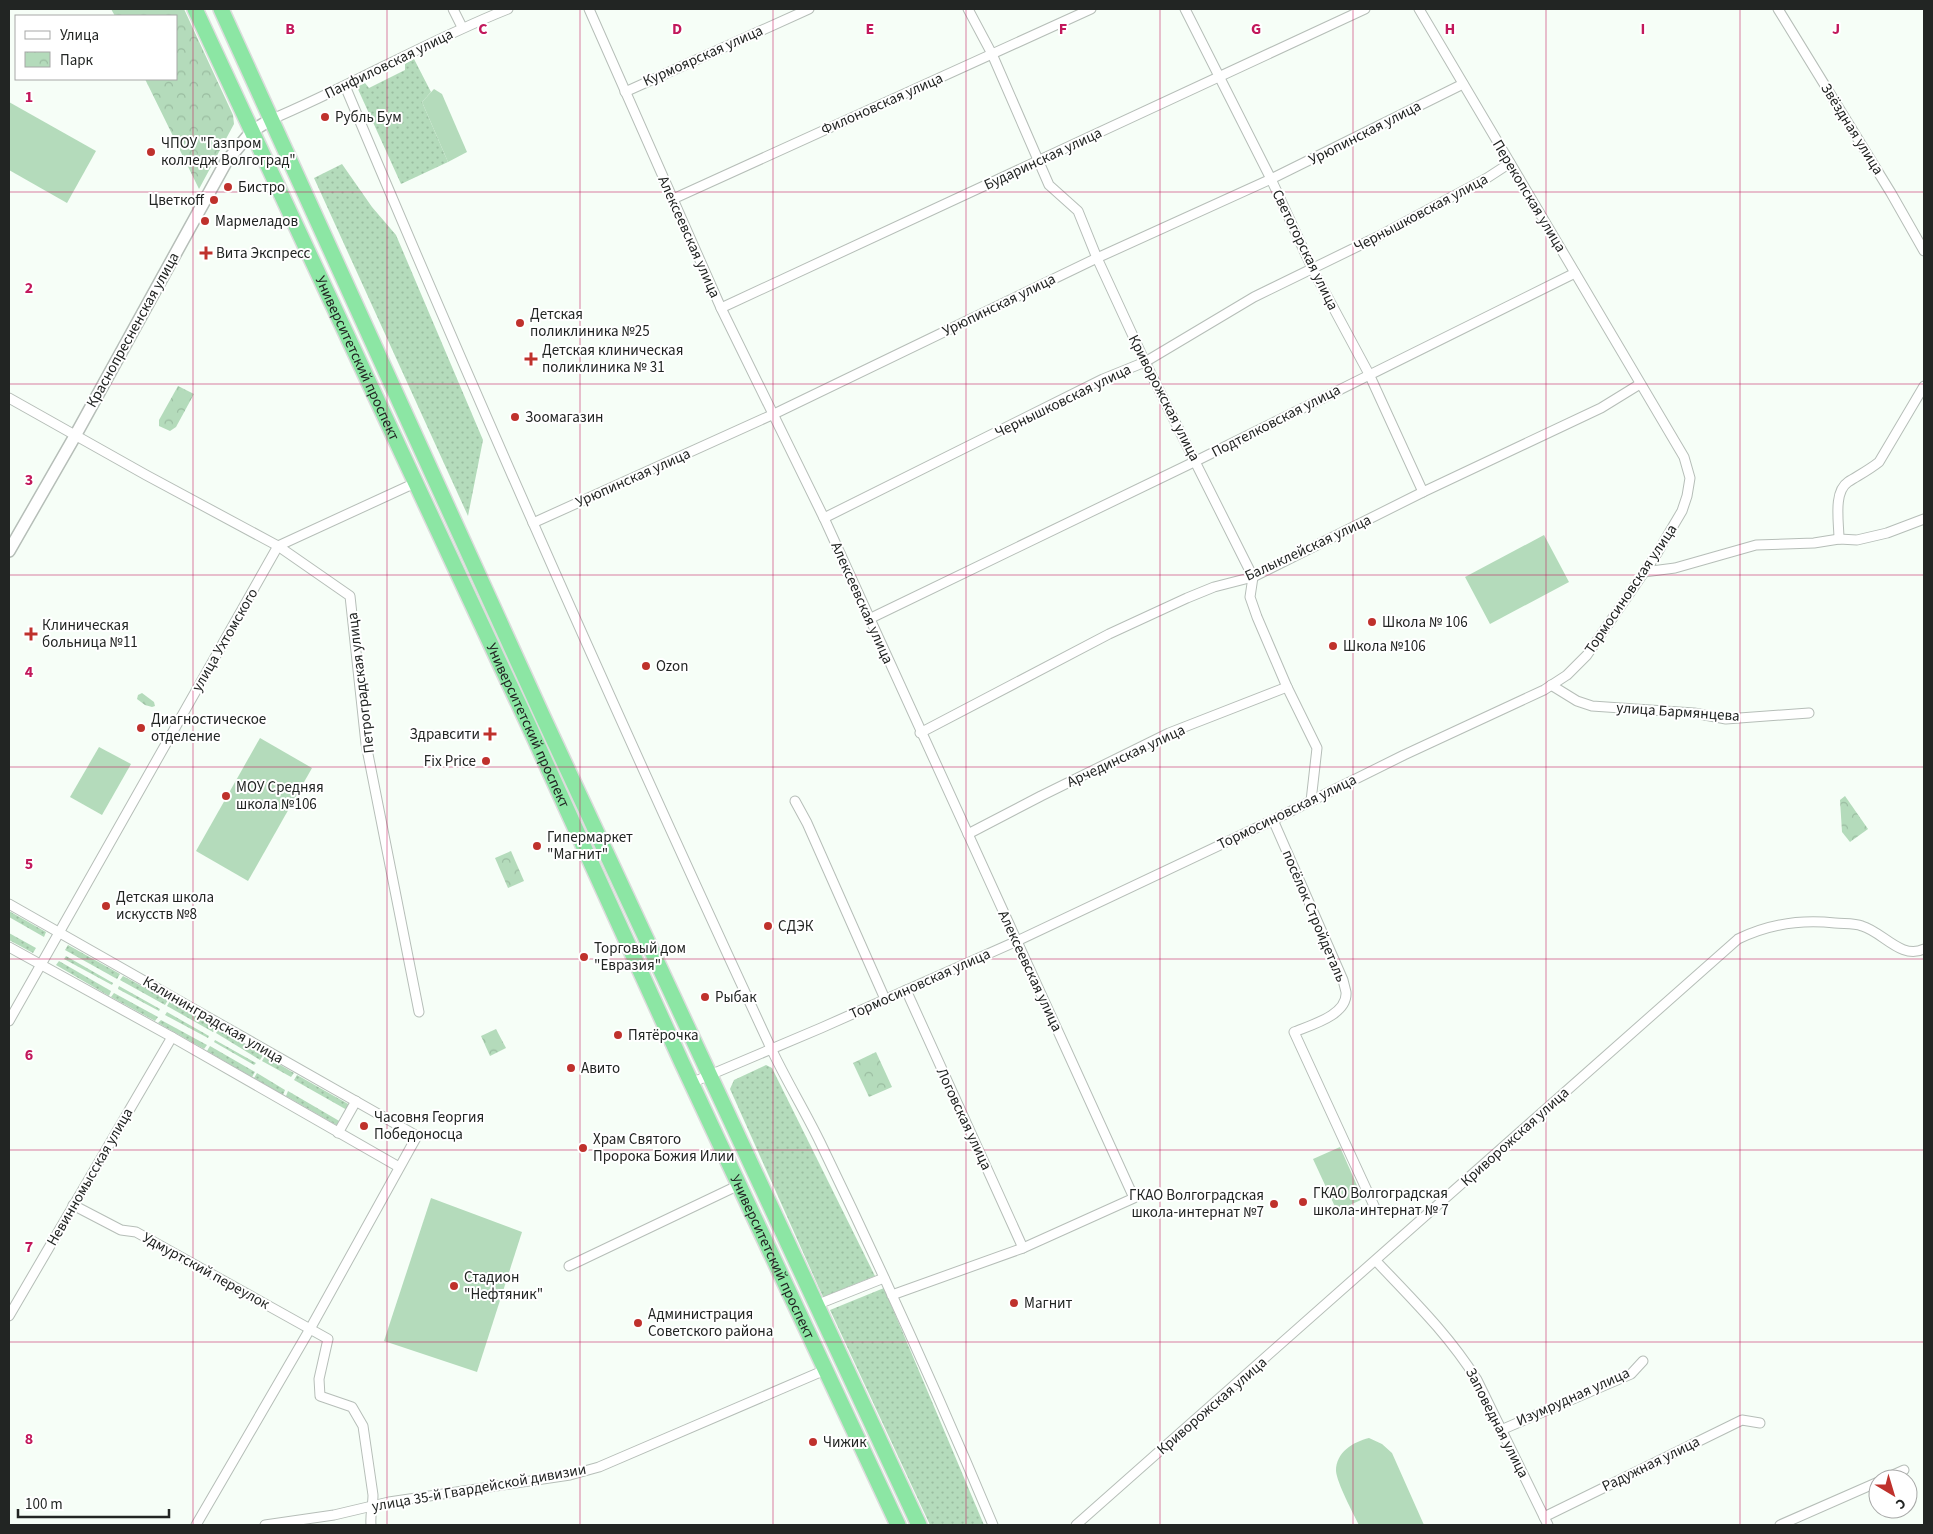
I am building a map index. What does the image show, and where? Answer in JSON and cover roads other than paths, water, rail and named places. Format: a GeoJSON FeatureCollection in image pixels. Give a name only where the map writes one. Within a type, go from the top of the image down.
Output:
{"type":"FeatureCollection","features":[{"type":"Feature","properties":{"kind":"highway","name":"Университетский проспект"},"geometry":{"type":"LineString","coordinates":[[195,9],[528,724],[691,1083],[898,1525]]}},
{"type":"Feature","properties":{"kind":"highway","name":"Университетский проспект"},"geometry":{"type":"LineString","coordinates":[[221,9],[539,708],[919,1525]]}},
{"type":"Feature","properties":{"kind":"street"},"geometry":{"type":"LineString","coordinates":[[453,9],[462,27]]}},
{"type":"Feature","properties":{"kind":"street","name":"Панфиловская улица"},"geometry":{"type":"LineString","coordinates":[[270,120],[345,86],[462,27],[508,9]]}},
{"type":"Feature","properties":{"kind":"street","name":"Алексеевская улица"},"geometry":{"type":"LineString","coordinates":[[589,9],[721,308],[824,518],[920,733],[1134,1198],[1024,1248]]}},
{"type":"Feature","properties":{"kind":"street","name":"Курмоярская улица"},"geometry":{"type":"LineString","coordinates":[[625,92],[809,9]]}},
{"type":"Feature","properties":{"kind":"street","name":"Криворожская улица"},"geometry":{"type":"LineString","coordinates":[[968,9],[992,54],[1049,185],[1078,211],[1097,258],[1145,362],[1253,577],[1250,597],[1257,617],[1287,687],[1317,748],[1311,801]]}},
{"type":"Feature","properties":{"kind":"street","name":"Филоновская улица"},"geometry":{"type":"LineString","coordinates":[[672,199],[1091,9]]}},
{"type":"Feature","properties":{"kind":"street","name":"Светогорская улица"},"geometry":{"type":"LineString","coordinates":[[1185,9],[1271,180],[1313,270],[1369,374],[1424,492]]}},
{"type":"Feature","properties":{"kind":"street","name":"Бударинская улица"},"geometry":{"type":"LineString","coordinates":[[721,308],[1365,9]]}},
{"type":"Feature","properties":{"kind":"street","name":"Перекопская улица"},"geometry":{"type":"LineString","coordinates":[[1419,9],[1640,384]]}},
{"type":"Feature","properties":{"kind":"street","name":"Звёздная улица"},"geometry":{"type":"LineString","coordinates":[[1778,9],[1892,193],[1924,251]]}},
{"type":"Feature","properties":{"kind":"street","name":"Урюпинская улица"},"geometry":{"type":"LineString","coordinates":[[533,523],[774,414],[1097,258],[1271,180],[1463,84]]}},
{"type":"Feature","properties":{"kind":"street"},"geometry":{"type":"LineString","coordinates":[[345,86],[438,308],[533,523],[771,1049],[817,1136],[892,1295],[993,1525]]}},
{"type":"Feature","properties":{"kind":"street","name":"Краснопресненская улица"},"geometry":{"type":"LineString","coordinates":[[9,551],[75,436],[226,162],[252,131],[270,120]]}},
{"type":"Feature","properties":{"kind":"street","name":"Чернышковская улица"},"geometry":{"type":"LineString","coordinates":[[824,518],[1103,379],[1145,362],[1254,297],[1313,270],[1471,187],[1510,163]]}},
{"type":"Feature","properties":{"kind":"street","name":"Подтелковская улица"},"geometry":{"type":"LineString","coordinates":[[869,619],[1196,461],[1575,273]]}},
{"type":"Feature","properties":{"kind":"street","name":"Тормосиновская улица"},"geometry":{"type":"LineString","coordinates":[[691,1083],[1017,941],[1273,820],[1551,685],[1567,675],[1587,655],[1644,572],[1682,511],[1688,496],[1690,478],[1684,458],[1640,384]]}},
{"type":"Feature","properties":{"kind":"street","name":"Балыклейская улица"},"geometry":{"type":"LineString","coordinates":[[920,733],[1109,634],[1196,594],[1214,587],[1253,577],[1424,492],[1601,408],[1640,384]]}},
{"type":"Feature","properties":{"kind":"street"},"geometry":{"type":"LineString","coordinates":[[1839,539],[1839,497],[1846,483],[1869,470],[1878,462],[1924,386]]}},
{"type":"Feature","properties":{"kind":"street","name":"Петроградская улица"},"geometry":{"type":"LineString","coordinates":[[9,398],[278,546],[350,596],[366,744],[419,1012]]}},
{"type":"Feature","properties":{"kind":"street"},"geometry":{"type":"LineString","coordinates":[[278,546],[415,483]]}},
{"type":"Feature","properties":{"kind":"street"},"geometry":{"type":"LineString","coordinates":[[1644,572],[1675,568],[1756,545],[1814,543],[1839,539],[1858,540],[1887,533],[1924,519]]}},
{"type":"Feature","properties":{"kind":"street","name":"улица Ухтомского"},"geometry":{"type":"LineString","coordinates":[[9,1021],[278,546]]}},
{"type":"Feature","properties":{"kind":"street","name":"улица Бармянцева"},"geometry":{"type":"LineString","coordinates":[[1551,685],[1577,701],[1592,706],[1694,713],[1726,719],[1809,713]]}},
{"type":"Feature","properties":{"kind":"street","name":"Арчединская улица"},"geometry":{"type":"LineString","coordinates":[[968,834],[1170,733],[1287,687]]}},
{"type":"Feature","properties":{"kind":"street"},"geometry":{"type":"LineString","coordinates":[[795,801],[811,832],[885,999]]}},
{"type":"Feature","properties":{"kind":"street","name":"посёлок Стройдеталь"},"geometry":{"type":"LineString","coordinates":[[1273,820],[1343,980],[1346,994],[1343,1003],[1334,1014],[1294,1032],[1375,1208]]}},
{"type":"Feature","properties":{"kind":"street","name":"Калининградская улица"},"geometry":{"type":"LineString","coordinates":[[9,904],[417,1136],[399,1167]]}},
{"type":"Feature","properties":{"kind":"street","name":"Криворожская улица"},"geometry":{"type":"LineString","coordinates":[[1076,1525],[1738,939],[1758,930],[1788,923],[1820,921],[1863,926],[1910,952],[1924,949]]}},
{"type":"Feature","properties":{"kind":"street"},"geometry":{"type":"LineString","coordinates":[[9,947],[172,1037],[399,1167],[310,1328],[196,1525]]}},
{"type":"Feature","properties":{"kind":"street","name":"Логовская улица"},"geometry":{"type":"LineString","coordinates":[[906,990],[1024,1248]]}},
{"type":"Feature","properties":{"kind":"street","name":"Невинномысская улица"},"geometry":{"type":"LineString","coordinates":[[9,1316],[172,1037]]}},
{"type":"Feature","properties":{"kind":"street"},"geometry":{"type":"LineString","coordinates":[[338,1132],[356,1101]]}},
{"type":"Feature","properties":{"kind":"street"},"geometry":{"type":"LineString","coordinates":[[569,1266],[739,1185]]}},
{"type":"Feature","properties":{"kind":"street","name":"Удмуртский переулок"},"geometry":{"type":"LineString","coordinates":[[73,1205],[121,1230],[136,1232],[328,1339],[318,1379],[320,1396],[352,1407],[363,1426],[373,1506]]}},
{"type":"Feature","properties":{"kind":"street"},"geometry":{"type":"LineString","coordinates":[[892,1295],[1024,1248]]}},
{"type":"Feature","properties":{"kind":"street","name":"Заповедная улица"},"geometry":{"type":"LineString","coordinates":[[1376,1261],[1433,1320],[1463,1358],[1477,1380],[1546,1521]]}},
{"type":"Feature","properties":{"kind":"street"},"geometry":{"type":"LineString","coordinates":[[816,1305],[884,1278]]}},
{"type":"Feature","properties":{"kind":"street","name":"Изумрудная улица"},"geometry":{"type":"LineString","coordinates":[[1501,1430],[1631,1374],[1643,1361]]}},
{"type":"Feature","properties":{"kind":"street","name":"улица 35-й Гвардейской дивизии"},"geometry":{"type":"LineString","coordinates":[[265,1525],[334,1515],[389,1502],[570,1475],[599,1468],[825,1370]]}},
{"type":"Feature","properties":{"kind":"street","name":"Радужная улица"},"geometry":{"type":"LineString","coordinates":[[1546,1521],[1742,1420],[1760,1423]]}},
{"type":"Feature","properties":{"kind":"street"},"geometry":{"type":"LineString","coordinates":[[1780,1525],[1868,1486]]}},
{"type":"Feature","properties":{"kind":"street"},"geometry":{"type":"LineString","coordinates":[[371,1525],[370,1513],[373,1506]]}},
{"type":"Feature","properties":{"kind":"place","name":"Рубль Бум"},"geometry":{"type":"Point","coordinates":[325,117]}},
{"type":"Feature","properties":{"kind":"place","name":"ЧПОУ \"Газпром колледж Волгоград\""},"geometry":{"type":"Point","coordinates":[151,152]}},
{"type":"Feature","properties":{"kind":"place","name":"Бистро"},"geometry":{"type":"Point","coordinates":[228,187]}},
{"type":"Feature","properties":{"kind":"place","name":"Цветкоff"},"geometry":{"type":"Point","coordinates":[214,200]}},
{"type":"Feature","properties":{"kind":"place","name":"Мармеладов"},"geometry":{"type":"Point","coordinates":[205,221]}},
{"type":"Feature","properties":{"kind":"place","name":"Вита Экспресс"},"geometry":{"type":"Point","coordinates":[206,253]}},
{"type":"Feature","properties":{"kind":"place","name":"Детская поликлиника №25"},"geometry":{"type":"Point","coordinates":[520,323]}},
{"type":"Feature","properties":{"kind":"place","name":"Детская клиническая поликлиника № 31"},"geometry":{"type":"Point","coordinates":[531,359]}},
{"type":"Feature","properties":{"kind":"place","name":"Зоомагазин"},"geometry":{"type":"Point","coordinates":[515,417]}},
{"type":"Feature","properties":{"kind":"place","name":"Школа № 106"},"geometry":{"type":"Point","coordinates":[1372,622]}},
{"type":"Feature","properties":{"kind":"place","name":"Клиническая больница №11"},"geometry":{"type":"Point","coordinates":[31,634]}},
{"type":"Feature","properties":{"kind":"place","name":"Школа №106"},"geometry":{"type":"Point","coordinates":[1333,646]}},
{"type":"Feature","properties":{"kind":"place","name":"Ozon"},"geometry":{"type":"Point","coordinates":[646,666]}},
{"type":"Feature","properties":{"kind":"place","name":"Диагностическое отделение"},"geometry":{"type":"Point","coordinates":[141,728]}},
{"type":"Feature","properties":{"kind":"place","name":"Здравсити"},"geometry":{"type":"Point","coordinates":[490,734]}},
{"type":"Feature","properties":{"kind":"place","name":"Fix Price"},"geometry":{"type":"Point","coordinates":[486,761]}},
{"type":"Feature","properties":{"kind":"place","name":"МОУ Средняя школа №106"},"geometry":{"type":"Point","coordinates":[226,796]}},
{"type":"Feature","properties":{"kind":"place","name":"Гипермаркет \"Магнит\""},"geometry":{"type":"Point","coordinates":[537,846]}},
{"type":"Feature","properties":{"kind":"place","name":"Детская школа искусств №8"},"geometry":{"type":"Point","coordinates":[106,906]}},
{"type":"Feature","properties":{"kind":"place","name":"СДЭК"},"geometry":{"type":"Point","coordinates":[768,926]}},
{"type":"Feature","properties":{"kind":"place","name":"Торговый дом \"Евразия\""},"geometry":{"type":"Point","coordinates":[584,957]}},
{"type":"Feature","properties":{"kind":"place","name":"Рыбак"},"geometry":{"type":"Point","coordinates":[705,997]}},
{"type":"Feature","properties":{"kind":"place","name":"Пятёрочка"},"geometry":{"type":"Point","coordinates":[618,1035]}},
{"type":"Feature","properties":{"kind":"place","name":"Авито"},"geometry":{"type":"Point","coordinates":[571,1068]}},
{"type":"Feature","properties":{"kind":"place","name":"Часовня Георгия Победоносца"},"geometry":{"type":"Point","coordinates":[364,1126]}},
{"type":"Feature","properties":{"kind":"place","name":"Храм Святого Пророка Божия Илии"},"geometry":{"type":"Point","coordinates":[583,1148]}},
{"type":"Feature","properties":{"kind":"place","name":"ГКАО Волгоградская школа-интернат № 7"},"geometry":{"type":"Point","coordinates":[1303,1202]}},
{"type":"Feature","properties":{"kind":"place","name":"ГКАО Волгоградская школа-интернат №7"},"geometry":{"type":"Point","coordinates":[1274,1204]}},
{"type":"Feature","properties":{"kind":"place","name":"Стадион \"Нефтяник\""},"geometry":{"type":"Point","coordinates":[454,1286]}},
{"type":"Feature","properties":{"kind":"place","name":"Магнит"},"geometry":{"type":"Point","coordinates":[1014,1303]}},
{"type":"Feature","properties":{"kind":"place","name":"Администрация Советского района"},"geometry":{"type":"Point","coordinates":[638,1323]}},
{"type":"Feature","properties":{"kind":"place","name":"Чижик"},"geometry":{"type":"Point","coordinates":[813,1442]}}]}
